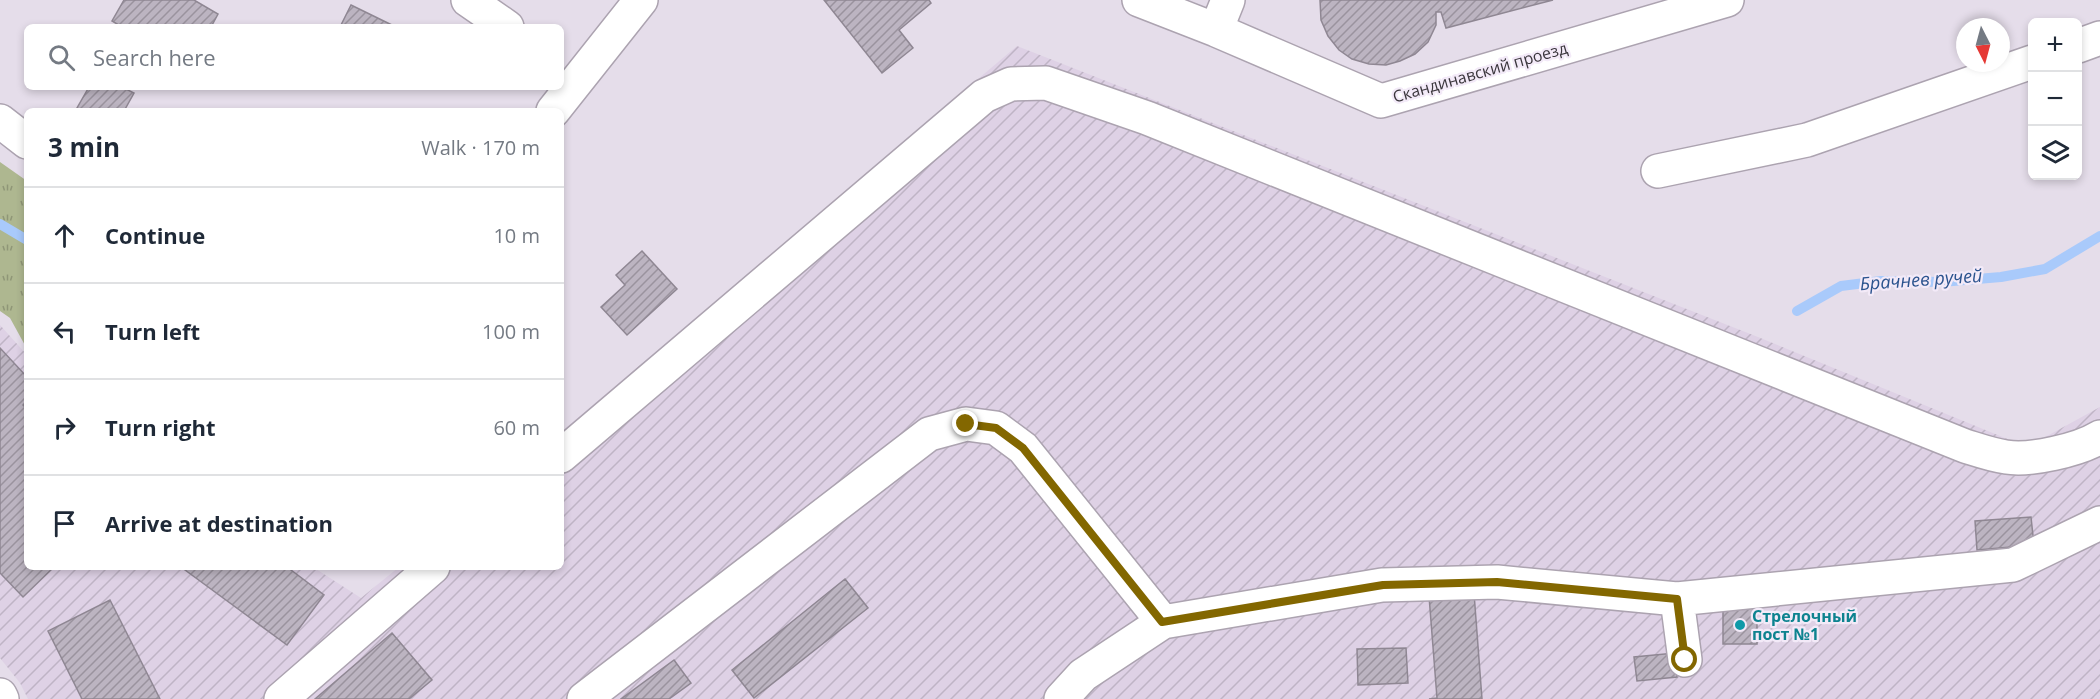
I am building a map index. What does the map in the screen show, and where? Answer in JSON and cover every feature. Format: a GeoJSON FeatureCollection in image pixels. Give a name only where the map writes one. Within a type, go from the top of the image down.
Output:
{"type":"FeatureCollection","features":[{"type":"Feature","properties":{"kind":"street"},"geometry":{"type":"LineString","coordinates":[[468,0],[503,24]]}},
{"type":"Feature","properties":{"kind":"street"},"geometry":{"type":"LineString","coordinates":[[564,86],[571,70],[641,0]]}},
{"type":"Feature","properties":{"kind":"street","name":"Скандинавский проезд"},"geometry":{"type":"LineString","coordinates":[[1139,0],[1216,30],[1381,101],[1727,0]]}},
{"type":"Feature","properties":{"kind":"street"},"geometry":{"type":"LineString","coordinates":[[1216,30],[1228,0]]}},
{"type":"Feature","properties":{"kind":"street"},"geometry":{"type":"LineString","coordinates":[[2082,45],[2100,38]]}},
{"type":"Feature","properties":{"kind":"street"},"geometry":{"type":"LineString","coordinates":[[1658,171],[1807,140],[2028,63]]}},
{"type":"Feature","properties":{"kind":"street"},"geometry":{"type":"LineString","coordinates":[[564,453],[984,96],[1011,84],[1046,83],[1147,118],[1965,446],[2008,458],[2052,454],[2087,445],[2100,438]]}},
{"type":"Feature","properties":{"kind":"street"},"geometry":{"type":"LineString","coordinates":[[554,108],[562,90]]}},
{"type":"Feature","properties":{"kind":"street"},"geometry":{"type":"LineString","coordinates":[[0,121],[24,140]]}},
{"type":"Feature","properties":{"kind":"street"},"geometry":{"type":"LineString","coordinates":[[584,699],[929,434],[966,424],[996,428],[1023,448],[1162,622]]}},
{"type":"Feature","properties":{"kind":"street"},"geometry":{"type":"LineString","coordinates":[[1061,699],[1083,675],[1162,622],[1383,585],[1497,582],[1677,599],[2013,565],[2100,523]]}},
{"type":"Feature","properties":{"kind":"street"},"geometry":{"type":"LineString","coordinates":[[281,699],[430,570]]}},
{"type":"Feature","properties":{"kind":"street"},"geometry":{"type":"LineString","coordinates":[[1677,599],[1685,660]]}},
{"type":"Feature","properties":{"kind":"shaded area"},"geometry":{"type":"Polygon","coordinates":[[[1017,46],[1758,337],[2027,447],[2100,407],[2100,699],[28,699],[20,683],[0,658],[0,325],[24,352],[24,570],[318,570],[361,598],[395,570],[564,570],[564,429],[1017,46]]]}},
{"type":"Feature","properties":{"kind":"green space"},"geometry":{"type":"Polygon","coordinates":[[[0,162],[24,179],[24,344],[10,318],[0,311],[0,162]]]}},
{"type":"Feature","properties":{"kind":"building"},"geometry":{"type":"Polygon","coordinates":[[[124,0],[194,0],[218,14],[213,24],[117,24],[112,21],[124,0]]]}},
{"type":"Feature","properties":{"kind":"building"},"geometry":{"type":"Polygon","coordinates":[[[824,0],[929,0],[931,3],[899,30],[913,48],[882,73],[824,0]]]}},
{"type":"Feature","properties":{"kind":"building"},"geometry":{"type":"Polygon","coordinates":[[[1320,0],[1553,0],[1446,28],[1441,12],[1436,12],[1436,25],[1428,42],[1415,54],[1386,65],[1369,64],[1352,59],[1339,50],[1328,36],[1321,20],[1320,0]]]}},
{"type":"Feature","properties":{"kind":"building"},"geometry":{"type":"Polygon","coordinates":[[[351,5],[390,24],[342,24],[351,5]]]}},
{"type":"Feature","properties":{"kind":"building"},"geometry":{"type":"Polygon","coordinates":[[[87,90],[128,90],[134,93],[126,108],[77,108],[87,90]]]}},
{"type":"Feature","properties":{"kind":"building"},"geometry":{"type":"Polygon","coordinates":[[[642,251],[677,289],[627,335],[601,307],[625,285],[616,275],[642,251]]]}},
{"type":"Feature","properties":{"kind":"building"},"geometry":{"type":"Polygon","coordinates":[[[0,348],[24,374],[24,570],[51,570],[23,597],[0,573],[0,348]]]}},
{"type":"Feature","properties":{"kind":"building"},"geometry":{"type":"Polygon","coordinates":[[[2031,517],[2034,545],[1977,550],[1975,521],[2031,517]]]}},
{"type":"Feature","properties":{"kind":"building"},"geometry":{"type":"Polygon","coordinates":[[[185,570],[291,570],[324,595],[287,645],[185,570]]]}},
{"type":"Feature","properties":{"kind":"building"},"geometry":{"type":"Polygon","coordinates":[[[845,579],[868,608],[754,698],[732,670],[845,579]]]}},
{"type":"Feature","properties":{"kind":"building"},"geometry":{"type":"Polygon","coordinates":[[[1474,593],[1482,699],[1429,699],[1437,698],[1429,596],[1474,593]]]}},
{"type":"Feature","properties":{"kind":"building"},"geometry":{"type":"Polygon","coordinates":[[[110,600],[160,699],[82,699],[48,631],[110,600]]]}},
{"type":"Feature","properties":{"kind":"building","name":"Стрелочный пост №1"},"geometry":{"type":"Polygon","coordinates":[[[1723,605],[1757,605],[1757,644],[1723,644],[1723,605]]]}},
{"type":"Feature","properties":{"kind":"building"},"geometry":{"type":"Polygon","coordinates":[[[392,633],[432,680],[409,699],[315,699],[392,633]]]}},
{"type":"Feature","properties":{"kind":"building"},"geometry":{"type":"Polygon","coordinates":[[[1406,648],[1408,683],[1358,685],[1357,649],[1406,648]]]}},
{"type":"Feature","properties":{"kind":"building"},"geometry":{"type":"Polygon","coordinates":[[[1675,653],[1677,677],[1637,681],[1634,657],[1675,653]]]}},
{"type":"Feature","properties":{"kind":"building"},"geometry":{"type":"Polygon","coordinates":[[[674,660],[691,683],[669,699],[621,699],[674,660]]]}},
{"type":"Feature","properties":{"kind":"waterway","name":"Брачнев ручей"},"geometry":{"type":"LineString","coordinates":[[0,224],[24,238]]}},
{"type":"Feature","properties":{"kind":"waterway","name":"Брачнев ручей"},"geometry":{"type":"LineString","coordinates":[[1797,311],[1841,286],[1881,281],[1941,282],[2001,277],[2045,269],[2100,236]]}},
{"type":"Feature","properties":{"kind":"place","name":"Стрелочный пост №1"},"geometry":{"type":"Point","coordinates":[1740,625]}},
{"type":"Feature","properties":{"kind":"route"},"geometry":{"type":"LineString","coordinates":[[966,424],[996,428],[1023,448],[1162,622],[1383,585],[1497,582],[1677,599],[1685,660]]}}]}
